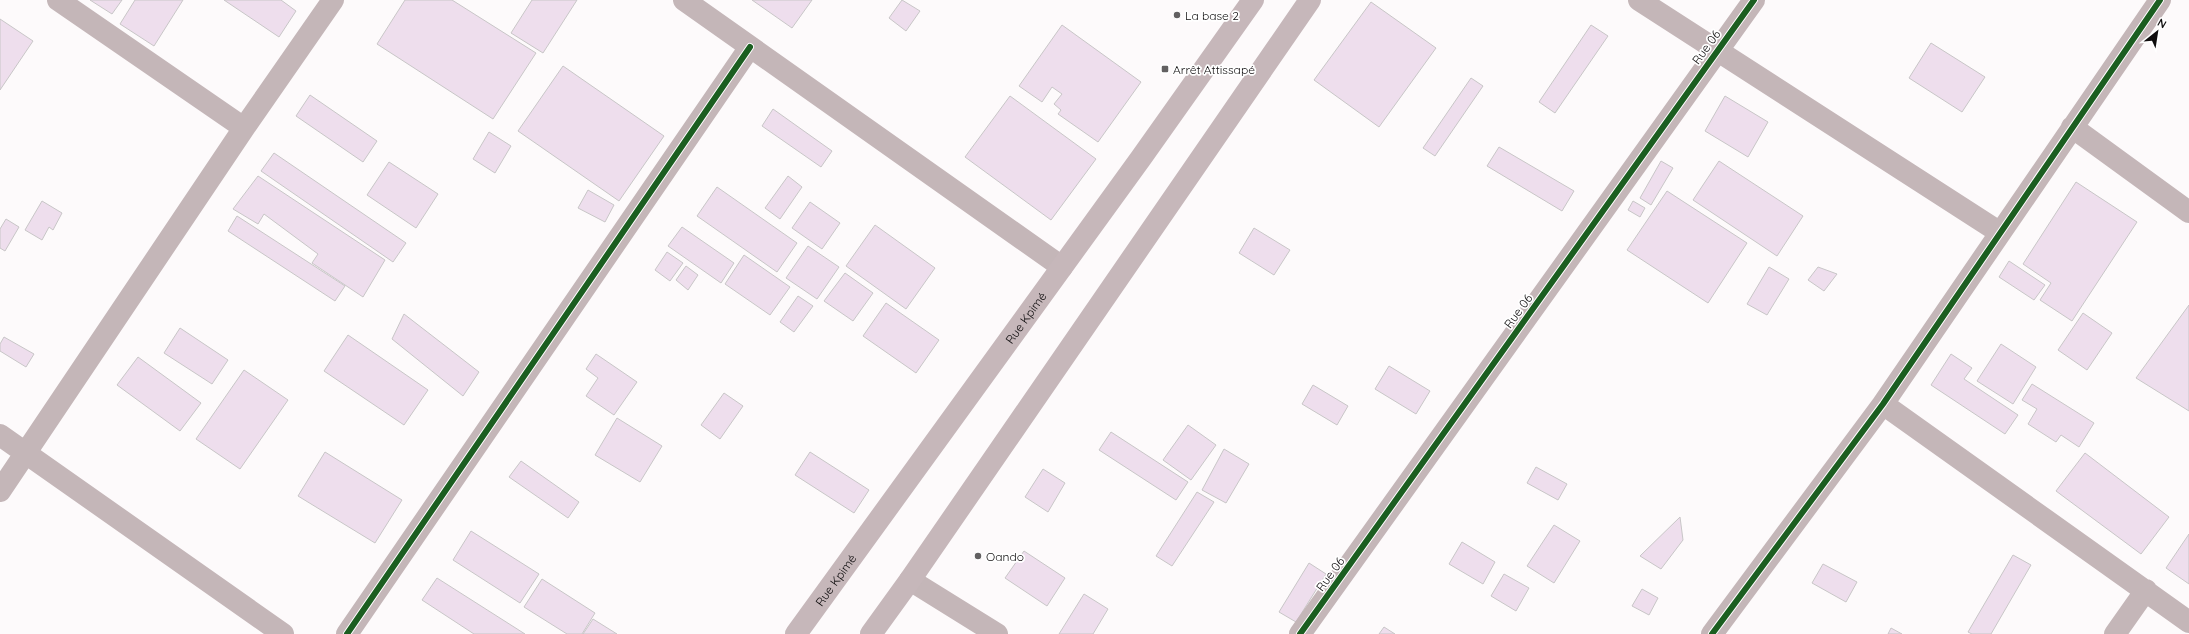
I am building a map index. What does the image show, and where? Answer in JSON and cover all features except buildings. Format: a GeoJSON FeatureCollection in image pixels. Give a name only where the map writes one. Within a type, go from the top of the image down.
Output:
{"type":"FeatureCollection","features":[{"type":"Feature","properties":{"kind":"main road","name":"Rue Kpimé"},"geometry":{"type":"LineString","coordinates":[[796,634],[1253,0]]}},
{"type":"Feature","properties":{"kind":"main road"},"geometry":{"type":"LineString","coordinates":[[871,634],[910,580],[1310,0]]}},
{"type":"Feature","properties":{"kind":"street"},"geometry":{"type":"LineString","coordinates":[[58,0],[244,128]]}},
{"type":"Feature","properties":{"kind":"street"},"geometry":{"type":"LineString","coordinates":[[0,491],[244,128],[333,0]]}},
{"type":"Feature","properties":{"kind":"street"},"geometry":{"type":"LineString","coordinates":[[684,0],[1062,267]]}},
{"type":"Feature","properties":{"kind":"street"},"geometry":{"type":"LineString","coordinates":[[1639,0],[1999,232]]}},
{"type":"Feature","properties":{"kind":"street","name":"Rue 06"},"geometry":{"type":"LineString","coordinates":[[1300,634],[1754,0]]}},
{"type":"Feature","properties":{"kind":"street"},"geometry":{"type":"LineString","coordinates":[[1712,634],[1883,404],[1999,232],[2160,0]]}},
{"type":"Feature","properties":{"kind":"street"},"geometry":{"type":"LineString","coordinates":[[347,634],[750,47]]}},
{"type":"Feature","properties":{"kind":"street"},"geometry":{"type":"LineString","coordinates":[[2072,127],[2189,212]]}},
{"type":"Feature","properties":{"kind":"street"},"geometry":{"type":"LineString","coordinates":[[1883,404],[2189,622]]}},
{"type":"Feature","properties":{"kind":"street"},"geometry":{"type":"LineString","coordinates":[[0,435],[283,634]]}},
{"type":"Feature","properties":{"kind":"street"},"geometry":{"type":"LineString","coordinates":[[910,580],[997,634]]}},
{"type":"Feature","properties":{"kind":"street"},"geometry":{"type":"LineString","coordinates":[[2115,634],[2146,590]]}},
{"type":"Feature","properties":{"kind":"cycle path"},"geometry":{"type":"LineString","coordinates":[[1300,634],[1754,0]]}},
{"type":"Feature","properties":{"kind":"cycle path"},"geometry":{"type":"LineString","coordinates":[[1712,634],[1883,404],[2160,0]]}},
{"type":"Feature","properties":{"kind":"cycle path"},"geometry":{"type":"LineString","coordinates":[[347,634],[750,47]]}},
{"type":"Feature","properties":{"kind":"place","name":"La base 2"},"geometry":{"type":"Point","coordinates":[1177,15]}},
{"type":"Feature","properties":{"kind":"place","name":"Arrêt Attissapé"},"geometry":{"type":"Point","coordinates":[1165,69]}},
{"type":"Feature","properties":{"kind":"place","name":"Oando"},"geometry":{"type":"Point","coordinates":[978,556]}}]}
